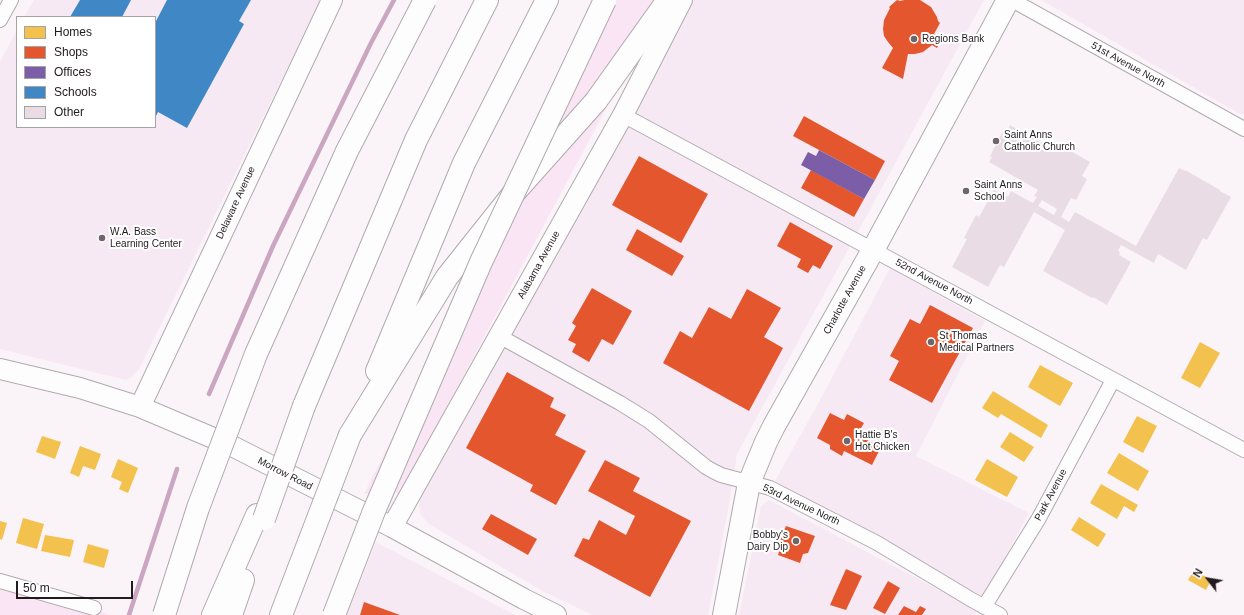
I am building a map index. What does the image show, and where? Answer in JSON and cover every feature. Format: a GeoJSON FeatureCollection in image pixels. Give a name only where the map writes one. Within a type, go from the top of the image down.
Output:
{"type":"FeatureCollection","features":[{"type":"Feature","properties":{"kind":"main road"},"geometry":{"type":"LineString","coordinates":[[164,615],[198,508],[256,354],[347,151],[425,0]]}},
{"type":"Feature","properties":{"kind":"main road"},"geometry":{"type":"LineString","coordinates":[[231,615],[261,517],[304,406],[416,140],[487,0]]}},
{"type":"Feature","properties":{"kind":"main road"},"geometry":{"type":"LineString","coordinates":[[281,615],[350,435],[464,163],[547,0]]}},
{"type":"Feature","properties":{"kind":"main road"},"geometry":{"type":"LineString","coordinates":[[334,615],[374,511],[481,262],[605,0]]}},
{"type":"Feature","properties":{"kind":"main road"},"geometry":{"type":"LineString","coordinates":[[350,435],[447,277],[513,194],[596,101],[668,0]]}},
{"type":"Feature","properties":{"kind":"main road","name":"Charlotte Avenue"},"geometry":{"type":"LineString","coordinates":[[724,615],[748,483],[761,453],[774,426],[873,250],[1008,0]]}},
{"type":"Feature","properties":{"kind":"main road"},"geometry":{"type":"LineString","coordinates":[[213,615],[261,517]]}},
{"type":"Feature","properties":{"kind":"street"},"geometry":{"type":"LineString","coordinates":[[0,20],[11,0]]}},
{"type":"Feature","properties":{"kind":"street","name":"Delaware Avenue"},"geometry":{"type":"LineString","coordinates":[[140,407],[332,0]]}},
{"type":"Feature","properties":{"kind":"street","name":"Alabama Avenue"},"geometry":{"type":"LineString","coordinates":[[392,527],[624,115],[682,0]]}},
{"type":"Feature","properties":{"kind":"street","name":"51st Avenue North"},"geometry":{"type":"LineString","coordinates":[[1012,0],[1244,129]]}},
{"type":"Feature","properties":{"kind":"street","name":"52nd Avenue North"},"geometry":{"type":"LineString","coordinates":[[624,115],[1244,450]]}},
{"type":"Feature","properties":{"kind":"street","name":"53rd Avenue North"},"geometry":{"type":"LineString","coordinates":[[499,336],[649,421],[706,467],[721,475],[766,487],[877,542],[984,607],[1000,615]]}},
{"type":"Feature","properties":{"kind":"street","name":"Morrow Road"},"geometry":{"type":"LineString","coordinates":[[0,369],[80,388],[140,407],[232,446],[392,527],[556,615]]}},
{"type":"Feature","properties":{"kind":"street","name":"Park Avenue"},"geometry":{"type":"LineString","coordinates":[[984,607],[1039,518],[1113,380]]}},
{"type":"Feature","properties":{"kind":"street"},"geometry":{"type":"LineString","coordinates":[[0,582],[94,608]]}},
{"type":"Feature","properties":{"kind":"shaded area","name":"W.A. Bass Learning Center"},"geometry":{"type":"Polygon","coordinates":[[[34,0],[321,0],[139,369],[132,377],[126,380],[0,349],[0,62],[16,32],[16,128],[156,128],[156,16],[25,16],[34,0]]]}},
{"type":"Feature","properties":{"kind":"shaded area"},"geometry":{"type":"Polygon","coordinates":[[[612,0],[664,0],[401,493],[364,494],[612,0]]]}},
{"type":"Feature","properties":{"kind":"shaded area"},"geometry":{"type":"Polygon","coordinates":[[[690,0],[984,0],[737,454],[708,615],[593,615],[542,591],[429,524],[421,515],[419,507],[420,500],[441,454],[690,0]]]}},
{"type":"Feature","properties":{"kind":"shaded area"},"geometry":{"type":"Polygon","coordinates":[[[1041,0],[1244,0],[1244,114],[1240,114],[1041,0]]]}},
{"type":"Feature","properties":{"kind":"shaded area"},"geometry":{"type":"Polygon","coordinates":[[[890,268],[985,321],[916,456],[1029,513],[984,597],[775,481],[890,268]]]}},
{"type":"Feature","properties":{"kind":"shaded area"},"geometry":{"type":"Polygon","coordinates":[[[769,500],[977,610],[975,615],[739,615],[761,506],[769,500]]]}},
{"type":"Feature","properties":{"kind":"shaded area"},"geometry":{"type":"Polygon","coordinates":[[[376,542],[515,615],[347,615],[376,542]]]}},
{"type":"Feature","properties":{"kind":"shaded area"},"geometry":{"type":"Polygon","coordinates":[[[0,581],[94,608],[110,615],[0,615],[0,581]]]}},
{"type":"Feature","properties":{"kind":"building: Homes"},"geometry":{"type":"Polygon","coordinates":[[[1200,342],[1220,353],[1200,388],[1181,378],[1200,342]]]}},
{"type":"Feature","properties":{"kind":"building: Homes"},"geometry":{"type":"Polygon","coordinates":[[[1040,365],[1073,383],[1060,406],[1028,387],[1040,365]]]}},
{"type":"Feature","properties":{"kind":"building: Homes"},"geometry":{"type":"Polygon","coordinates":[[[993,391],[1048,425],[1041,438],[1001,414],[998,418],[982,408],[993,391]]]}},
{"type":"Feature","properties":{"kind":"building: Homes"},"geometry":{"type":"Polygon","coordinates":[[[1137,416],[1157,426],[1143,453],[1123,442],[1137,416]]]}},
{"type":"Feature","properties":{"kind":"building: Homes"},"geometry":{"type":"Polygon","coordinates":[[[1010,432],[1034,447],[1024,462],[1000,447],[1010,432]]]}},
{"type":"Feature","properties":{"kind":"building: Homes"},"geometry":{"type":"Polygon","coordinates":[[[42,436],[61,442],[55,459],[36,452],[42,436]]]}},
{"type":"Feature","properties":{"kind":"building: Homes"},"geometry":{"type":"Polygon","coordinates":[[[80,446],[101,454],[95,470],[83,466],[79,477],[70,473],[80,446]]]}},
{"type":"Feature","properties":{"kind":"building: Homes"},"geometry":{"type":"Polygon","coordinates":[[[1119,453],[1149,471],[1138,491],[1107,473],[1119,453]]]}},
{"type":"Feature","properties":{"kind":"building: Homes"},"geometry":{"type":"Polygon","coordinates":[[[118,459],[138,468],[128,493],[119,489],[122,482],[111,477],[118,459]]]}},
{"type":"Feature","properties":{"kind":"building: Homes"},"geometry":{"type":"Polygon","coordinates":[[[987,459],[1018,477],[1007,497],[975,480],[987,459]]]}},
{"type":"Feature","properties":{"kind":"building: Homes"},"geometry":{"type":"Polygon","coordinates":[[[1101,484],[1138,505],[1134,512],[1124,506],[1117,519],[1090,503],[1101,484]]]}},
{"type":"Feature","properties":{"kind":"building: Homes"},"geometry":{"type":"Polygon","coordinates":[[[1079,517],[1106,534],[1098,547],[1071,530],[1079,517]]]}},
{"type":"Feature","properties":{"kind":"building: Homes"},"geometry":{"type":"Polygon","coordinates":[[[23,518],[44,524],[37,549],[16,543],[23,518]]]}},
{"type":"Feature","properties":{"kind":"building: Homes"},"geometry":{"type":"Polygon","coordinates":[[[0,521],[7,523],[2,540],[0,539],[0,521]]]}},
{"type":"Feature","properties":{"kind":"building: Homes"},"geometry":{"type":"Polygon","coordinates":[[[45,535],[74,540],[70,557],[41,551],[45,535]]]}},
{"type":"Feature","properties":{"kind":"building: Homes"},"geometry":{"type":"Polygon","coordinates":[[[88,544],[109,550],[104,568],[83,562],[88,544]]]}},
{"type":"Feature","properties":{"kind":"building: Homes"},"geometry":{"type":"Polygon","coordinates":[[[1194,570],[1211,580],[1206,590],[1188,580],[1194,570]]]}},
{"type":"Feature","properties":{"kind":"building: Shops","name":"Regions Bank"},"geometry":{"type":"Polygon","coordinates":[[[897,0],[920,0],[931,7],[940,23],[934,34],[942,39],[937,48],[932,45],[923,52],[908,54],[903,79],[882,68],[893,48],[884,36],[884,20],[890,8],[889,7],[897,0]]]}},
{"type":"Feature","properties":{"kind":"building: Shops"},"geometry":{"type":"Polygon","coordinates":[[[804,116],[885,161],[875,180],[793,136],[804,116]]]}},
{"type":"Feature","properties":{"kind":"building: Shops"},"geometry":{"type":"Polygon","coordinates":[[[639,156],[708,194],[681,243],[612,205],[639,156]]]}},
{"type":"Feature","properties":{"kind":"building: Shops"},"geometry":{"type":"Polygon","coordinates":[[[811,170],[864,199],[854,217],[801,188],[811,170]]]}},
{"type":"Feature","properties":{"kind":"building: Shops"},"geometry":{"type":"Polygon","coordinates":[[[790,222],[833,246],[820,269],[813,265],[808,273],[797,267],[801,259],[777,246],[790,222]]]}},
{"type":"Feature","properties":{"kind":"building: Shops"},"geometry":{"type":"Polygon","coordinates":[[[637,229],[684,256],[672,276],[626,250],[637,229]]]}},
{"type":"Feature","properties":{"kind":"building: Shops"},"geometry":{"type":"Polygon","coordinates":[[[592,288],[632,311],[613,345],[602,339],[589,362],[572,352],[576,344],[568,340],[576,326],[572,323],[592,288]]]}},
{"type":"Feature","properties":{"kind":"building: Shops"},"geometry":{"type":"Polygon","coordinates":[[[747,289],[781,308],[764,337],[783,348],[749,411],[663,363],[680,331],[692,338],[709,307],[731,319],[747,289]]]}},
{"type":"Feature","properties":{"kind":"building: Shops","name":"St Thomas Medical Partners"},"geometry":{"type":"Polygon","coordinates":[[[930,305],[973,328],[932,403],[889,380],[899,361],[890,356],[910,319],[920,324],[930,305]]]}},
{"type":"Feature","properties":{"kind":"building: Shops"},"geometry":{"type":"Polygon","coordinates":[[[507,372],[554,398],[550,407],[566,415],[555,435],[586,451],[556,505],[530,491],[533,485],[466,448],[507,372]]]}},
{"type":"Feature","properties":{"kind":"building: Shops","name":"Hattie B's Hot Chicken"},"geometry":{"type":"Polygon","coordinates":[[[830,413],[844,420],[847,414],[864,423],[857,435],[881,447],[872,465],[844,451],[842,456],[830,449],[830,445],[817,438],[830,413]]]}},
{"type":"Feature","properties":{"kind":"building: Shops"},"geometry":{"type":"Polygon","coordinates":[[[605,460],[640,478],[633,491],[691,521],[650,597],[574,556],[583,538],[589,540],[599,520],[626,535],[635,516],[588,491],[605,460]]]}},
{"type":"Feature","properties":{"kind":"building: Shops"},"geometry":{"type":"Polygon","coordinates":[[[491,514],[537,539],[528,555],[482,529],[491,514]]]}},
{"type":"Feature","properties":{"kind":"building: Shops","name":"Bobby's Dairy Dip"},"geometry":{"type":"Polygon","coordinates":[[[786,526],[815,536],[808,553],[803,554],[800,563],[778,555],[780,548],[778,546],[786,526]]]}},
{"type":"Feature","properties":{"kind":"building: Shops"},"geometry":{"type":"Polygon","coordinates":[[[846,569],[862,576],[846,610],[830,605],[846,569]]]}},
{"type":"Feature","properties":{"kind":"building: Shops"},"geometry":{"type":"Polygon","coordinates":[[[888,581],[900,588],[885,614],[873,608],[888,581]]]}},
{"type":"Feature","properties":{"kind":"building: Shops"},"geometry":{"type":"Polygon","coordinates":[[[364,602],[400,615],[360,615],[364,602]]]}},
{"type":"Feature","properties":{"kind":"building: Shops"},"geometry":{"type":"Polygon","coordinates":[[[904,606],[916,612],[920,606],[926,609],[922,615],[898,615],[904,606]]]}},
{"type":"Feature","properties":{"kind":"building: Offices"},"geometry":{"type":"Polygon","coordinates":[[[819,150],[875,180],[864,199],[801,165],[808,152],[816,156],[819,150]]]}},
{"type":"Feature","properties":{"kind":"building: Schools"},"geometry":{"type":"Polygon","coordinates":[[[80,0],[131,0],[123,16],[71,16],[80,0]]]}},
{"type":"Feature","properties":{"kind":"building: Schools"},"geometry":{"type":"Polygon","coordinates":[[[167,0],[251,0],[239,21],[244,24],[187,128],[158,112],[156,116],[156,21],[167,0]]]}},
{"type":"Feature","properties":{"kind":"building: Other"},"geometry":{"type":"Polygon","coordinates":[[[1010,125],[1058,152],[1062,146],[1090,162],[1082,176],[1087,179],[1076,200],[1071,198],[1061,217],[1069,222],[1075,212],[1136,246],[1179,168],[1231,197],[1207,240],[1203,238],[1186,270],[1158,254],[1154,263],[1121,245],[1118,251],[1120,252],[1119,255],[1131,262],[1107,305],[1043,271],[1065,230],[1034,212],[1004,267],[1000,265],[988,287],[952,267],[967,239],[964,238],[976,215],[979,217],[994,190],[1008,197],[1011,191],[1033,203],[1037,197],[1034,196],[1038,190],[989,162],[992,157],[990,156],[1004,129],[1007,131],[1010,125]],[[1042,200],[1038,206],[1054,215],[1057,209],[1042,200]]]}},
{"type":"Feature","properties":{"kind":"waterway"},"geometry":{"type":"LineString","coordinates":[[209,394],[273,246],[371,43],[394,0]]}},
{"type":"Feature","properties":{"kind":"waterway"},"geometry":{"type":"LineString","coordinates":[[129,615],[177,469]]}},
{"type":"Feature","properties":{"kind":"place","name":"Regions Bank"},"geometry":{"type":"Point","coordinates":[914,39]}},
{"type":"Feature","properties":{"kind":"place","name":"Saint Anns Catholic Church"},"geometry":{"type":"Point","coordinates":[996,141]}},
{"type":"Feature","properties":{"kind":"place","name":"Saint Anns School"},"geometry":{"type":"Point","coordinates":[966,191]}},
{"type":"Feature","properties":{"kind":"place","name":"W.A. Bass Learning Center"},"geometry":{"type":"Point","coordinates":[102,238]}},
{"type":"Feature","properties":{"kind":"place","name":"St Thomas Medical Partners"},"geometry":{"type":"Point","coordinates":[931,342]}},
{"type":"Feature","properties":{"kind":"place","name":"Hattie B's Hot Chicken"},"geometry":{"type":"Point","coordinates":[847,441]}},
{"type":"Feature","properties":{"kind":"place","name":"Bobby's Dairy Dip"},"geometry":{"type":"Point","coordinates":[796,541]}}]}
